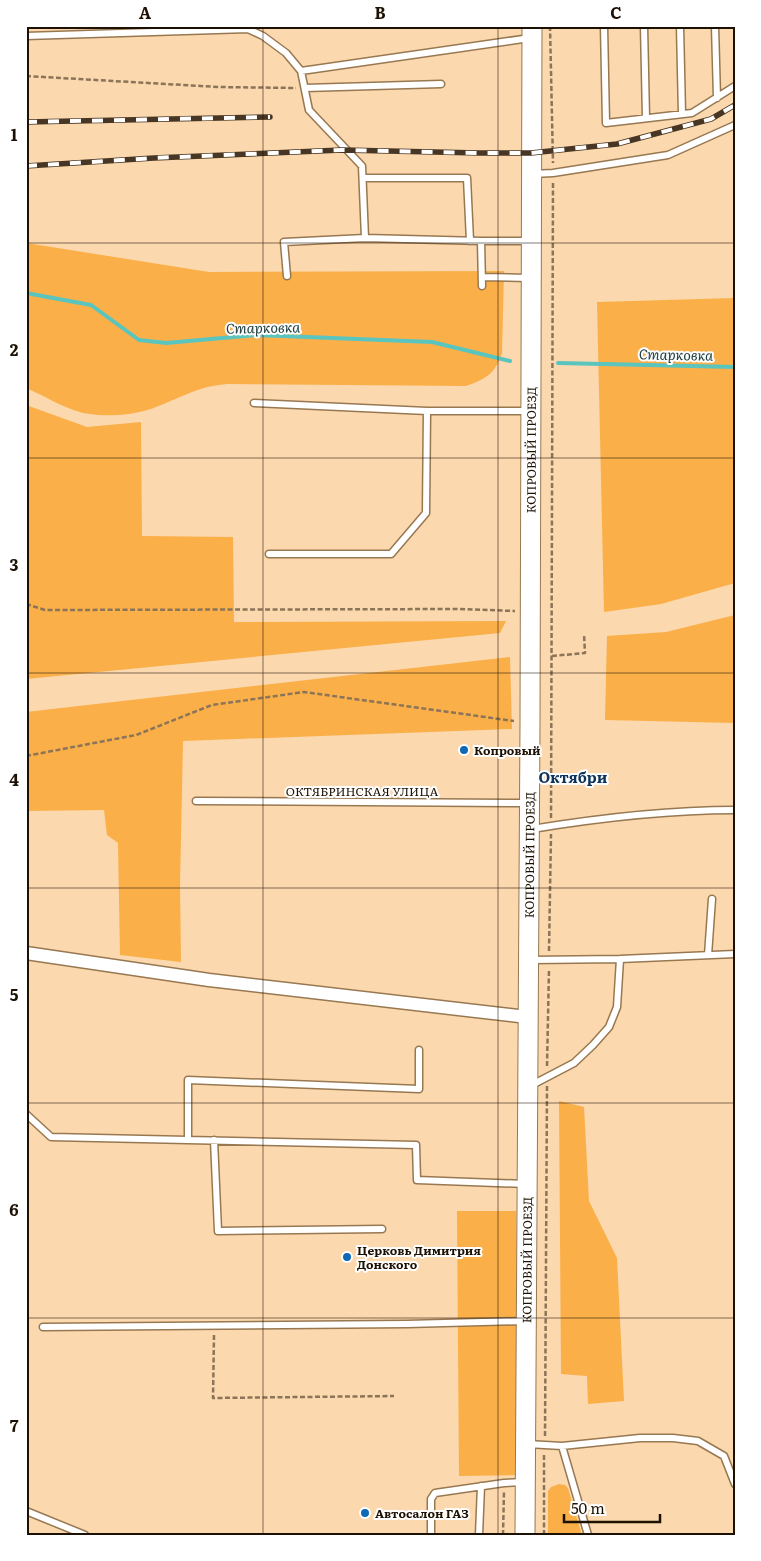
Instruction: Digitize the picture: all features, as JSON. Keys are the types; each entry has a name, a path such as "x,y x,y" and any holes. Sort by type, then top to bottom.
{"main road":[{"name":"КОПРОВЫЙ ПРОЕЗД","path":"524,1535 530,724 532,32"}],"street":[{"path":"26,953 210,980 527,1017"}],"lane":[{"path":"604,26 606,123 692,113 735,86"},
{"path":"644,26 646,118"},
{"path":"680,26 682,114"},
{"path":"715,26 716,98"},
{"path":"26,36 248,29 263,36 286,53 301,70 309,110 362,166 364,238"},
{"path":"301,70 532,32"},
{"path":"304,88 441,84"},
{"path":"531,174 553,173 668,155 735,126"},
{"path":"363,178 467,178 470,241"},
{"path":"287,276 284,242 364,238 531,241"},
{"path":"481,241 482,286"},
{"path":"482,277 531,278"},
{"path":"254,403 427,411 530,410"},
{"path":"269,554 391,554 426,513 427,411"},
{"name":"ОКТЯБРИНСКАЯ УЛИЦА","path":"196,801 528,803"},
{"path":"528,829 690,810 735,810"},
{"path":"708,955 712,899"},
{"path":"527,960 620,959 735,954"},
{"path":"527,1088 574,1063 608,1027 617,1006 620,959"},
{"path":"188,1140 188,1080 419,1089 419,1050"},
{"path":"26,1114 51,1137 416,1145 417,1180 526,1184"},
{"path":"214,1140 218,1230 382,1229"},
{"path":"43,1327 407,1324 526,1321"},
{"path":"525,1444 562,1446 640,1438 673,1438 698,1441 724,1456 735,1484"},
{"path":"562,1446 588,1535"},
{"path":"431,1535 432,1499 435,1493 504,1483 525,1482"},
{"path":"479,1535 481,1486"},
{"path":"26,1511 85,1535"}],"path":[{"path":"544,1535 552,656 553,173 550,26"},
{"path":"26,76 218,87 304,88"},
{"path":"26,604 45,610 460,609 529,612"},
{"path":"552,656 585,653 584,634"},
{"path":"26,756 136,735 212,705 304,692 530,724"},
{"path":"214,1326 213,1398 394,1396"},
{"path":"503,1535 504,1483"}],"shaded area":[{"path":"26,243 209,272 504,271 502,353 489,375 466,386 227,384 204,388 151,409 134,413 100,415 83,413 61,405 26,388"},
{"path":"735,298 735,583 661,604 604,612 597,302"},
{"path":"26,405 87,427 141,422 142,536 233,537 234,622 506,621 500,633 26,679"},
{"path":"735,615 735,723 605,720 607,636 666,632"},
{"path":"510,657 512,729 183,741 180,885 181,962 120,955 118,843 107,835 104,810 26,811 26,712"},
{"path":"559,1101 584,1107 589,1201 617,1258 624,1401 588,1404 587,1376 561,1374"},
{"path":"457,1211 516,1211 519,1475 459,1476"},
{"path":"559,1484 565,1485 568,1488 582,1535 548,1535 548,1491 551,1487"}],"waterway":[{"name":"Старковка","path":"26,293 91,305 139,340 166,343 257,335 432,342 510,361"},
{"name":"Старковка","path":"558,363 735,367"}],"railway":[{"path":"26,166 154,158 342,150 531,153 617,144 711,119 735,105"},
{"path":"26,122 270,117"}],"place":[{"name":"Копровый","path":"464,750"},
{"name":"Церковь Димитрия Донского","path":"347,1257"},
{"name":"Автосалон ГАЗ","path":"365,1513"}],"district":[{"name":"Октябри","path":"573,776"}]}
